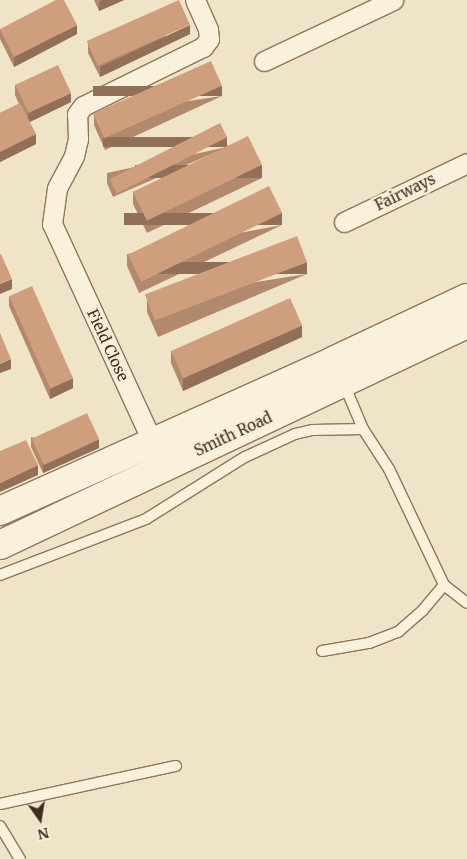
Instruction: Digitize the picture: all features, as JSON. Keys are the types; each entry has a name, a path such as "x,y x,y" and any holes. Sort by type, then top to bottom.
{"main road":[{"name":"Smith Road","path":"0,545 164,466 339,372 467,298"},
{"name":"Smith Road","path":"0,511 152,441 467,324"}],"street":[{"name":"Field Close","path":"164,466 52,224 57,188 74,156 78,139 77,114 82,106 203,46 209,39 208,29 194,0"},
{"path":"264,61 393,0"},
{"name":"Fairways","path":"344,222 467,162"}],"lane":[{"path":"339,372 363,429 393,477 444,585 467,603"},
{"path":"0,575 146,519 245,457 295,434 312,430 363,429"},
{"path":"322,652 392,635 423,610 444,585"},
{"path":"0,804 176,766"},
{"path":"0,826 20,859"}],"building":[{"path":"56,0 64,0 77,25 14,57 0,29"},
{"path":"179,0 190,25 98,66 87,41"},
{"path":"211,61 222,86 104,138 93,113"},
{"path":"58,65 71,93 29,113 15,85"},
{"path":"20,103 36,134 0,152 0,113"},
{"path":"220,123 227,137 117,194 110,179"},
{"path":"248,136 262,165 147,221 133,192"},
{"path":"269,186 282,213 141,282 128,255"},
{"path":"297,236 307,262 155,321 145,294"},
{"path":"0,255 12,279 0,284"},
{"path":"32,286 73,378 50,388 9,296"},
{"path":"290,298 302,325 183,378 171,351"},
{"path":"0,333 11,359 0,364"},
{"path":"87,413 99,439 44,465 32,439"},
{"path":"26,440 38,465 0,483 0,451"}]}
